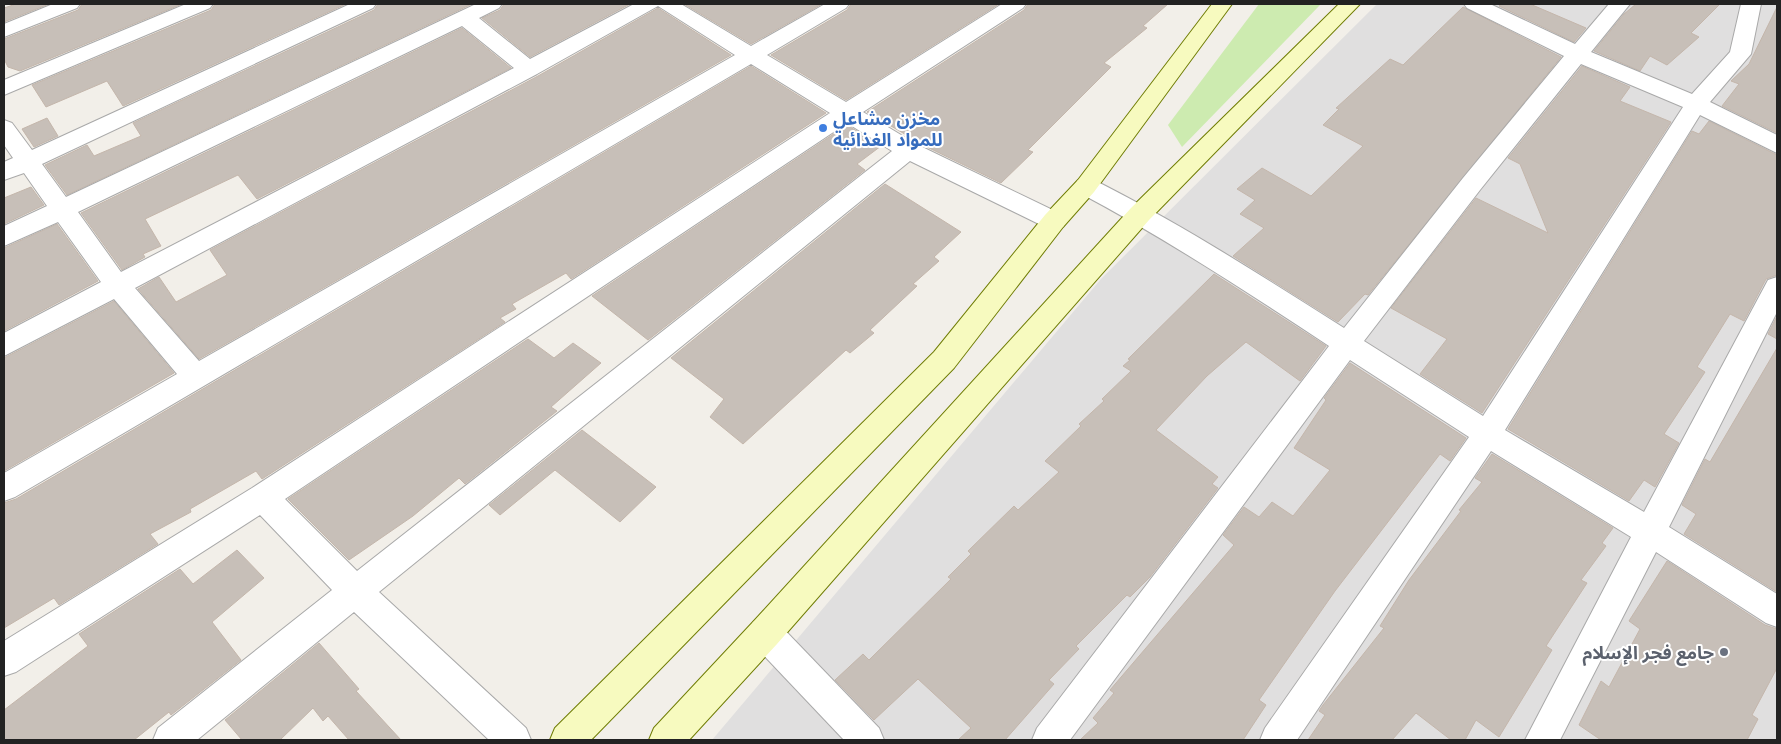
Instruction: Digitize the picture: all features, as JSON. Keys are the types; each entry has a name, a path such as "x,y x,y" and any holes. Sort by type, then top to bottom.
{"main road":[{"path":"567,740 944,360 1054,221 1086,186 1222,4"},
{"path":"666,740 765,633 1140,214 1350,4"}],"street":[{"path":"4,31 70,4"},
{"path":"4,88 203,4"},
{"path":"4,172 366,4"},
{"path":"4,238 62,208 492,4"},
{"path":"4,345 116,284 529,69 649,4"},
{"path":"667,4 908,150 1054,221"},
{"path":"4,488 840,4"},
{"path":"4,660 263,497 847,112 1016,4"},
{"path":"1474,4 1577,54 1696,104 1777,145"},
{"path":"1049,740 1346,344 1577,54 1620,4"},
{"path":"1277,740 1488,434 1696,104 1740,54 1751,4"},
{"path":"464,17 529,69"},
{"path":"4,128 116,284 196,377"},
{"path":"170,740 908,150"},
{"path":"1086,186 1140,214 1290,306 1346,344 1488,434 1649,531 1777,612"},
{"path":"1542,740 1777,287"},
{"path":"263,497 355,591 514,740"},
{"path":"765,633 867,740"}],"shaded area":[{"path":"1377,4 1777,4 1777,740 712,740 1101,279"}],"green space":[{"path":"1259,4 1321,4 1182,147 1168,125"}],"building":[{"path":"16,4 49,4 4,22 4,8"},
{"path":"82,4 182,4 20,71 8,67 4,59 4,39 78,10"},
{"path":"215,4 346,4 123,106 107,81 46,107 32,85 211,10"},
{"path":"378,4 472,4 67,195 45,165 87,145 94,156 141,136 133,123 374,10"},
{"path":"504,4 630,4 530,57 482,18 500,10"},
{"path":"684,4 822,4 751,44"},
{"path":"851,4 999,4 846,100 771,55 847,10"},
{"path":"1028,4 1168,4 1143,26 1147,28 1104,63 1111,67 1028,150 1033,152 1001,183 927,147 867,112 1024,10"},
{"path":"1502,4 1530,4 1586,28 1574,42 1499,6"},
{"path":"1636,4 1720,4 1691,33 1699,37 1667,65 1650,56 1640,71 1594,51 1624,14"},
{"path":"1463,7 1561,57 1368,295 1365,294 1338,322 1233,256 1264,228 1240,214 1255,200 1237,189 1262,168 1311,196 1363,146 1323,125 1339,109 1336,108 1390,59 1403,65"},
{"path":"1777,7 1777,133 1722,106 1739,84 1731,81 1749,64"},
{"path":"658,8 731,55 199,359 138,289 159,277 176,302 227,275 210,250 538,76"},
{"path":"462,28 511,68 257,199 238,175 145,219 161,246 143,254 145,257 122,270 81,213"},
{"path":"751,66 826,113 571,279 566,273 512,304 516,309 500,318 505,322 262,479 256,471 190,509 191,512 150,534 158,544 59,605 54,598 4,628 4,503 16,499"},
{"path":"1582,66 1630,87 1620,101 1671,122 1482,413 1420,374 1447,339 1391,308 1476,198 1548,233 1520,164 1508,158"},
{"path":"47,118 58,136 34,147 22,129"},
{"path":"1709,121 1777,155 1777,275 1766,279 1744,321 1730,314 1697,367 1705,372 1664,434 1679,443 1655,487 1644,480 1629,501 1508,429 1692,131 1699,134"},
{"path":"847,125 881,146 857,164 865,170 648,340 592,296"},
{"path":"885,184 961,232 934,257 939,261 913,284 917,286 870,330 874,333 850,353 846,350 743,444 710,417 724,399 671,358"},
{"path":"31,187 44,205 4,224 4,198"},
{"path":"57,224 98,281 4,331 4,248"},
{"path":"1214,274 1326,346 1300,381 1246,342 1207,376 1156,430 1218,477 1212,484 1218,488 1150,577 1130,597 1127,595 1076,646 1079,649 1049,680 1054,684 1005,740 958,740 971,728 918,679 874,720 835,680 863,654 869,660 951,579 948,577 971,554 968,551 1014,506 1018,510 1059,472 1045,461 1081,426 1079,424 1104,401 1102,399 1131,371 1123,366 1130,360 1128,359"},
{"path":"114,301 174,373 4,471 4,358"},
{"path":"1777,316 1777,339 1768,334"},
{"path":"528,339 554,358 573,343 601,363 551,407 557,411 465,484 459,478 413,516 349,560 288,499"},
{"path":"1777,348 1777,592 1684,534 1696,514 1682,505 1705,459 1710,462"},
{"path":"1350,363 1466,438 1450,461 1440,454 1335,591 1259,700 1266,705 1243,740 1080,740 1098,723 1093,718 1114,693 1110,690 1234,545 1223,535 1244,507 1259,517 1272,502 1293,516 1330,470 1294,448 1326,400 1324,398"},
{"path":"582,430 656,487 620,522 555,470 500,515 489,505"},
{"path":"1492,454 1613,528 1602,543 1606,546 1581,580 1587,583 1546,646 1552,650 1499,737 1476,720 1465,740 1451,740 1416,713 1392,740 1308,740 1325,715 1319,711 1323,705 1384,628 1380,626 1409,580 1461,511 1459,510 1482,482 1475,478"},
{"path":"237,550 264,578 212,622 241,660 171,715 169,712 134,740 4,740 4,710 88,646 79,634 180,569 193,584"},
{"path":"1667,561 1765,625 1777,629 1777,668 1752,715 1758,719 1747,740 1601,740 1579,725 1601,681 1609,687 1640,629 1629,621"},
{"path":"319,643 359,689 356,691 401,740 349,740 328,716 323,721 313,708 280,740 242,740 225,720"}],"place":[{"name":"مخزن مشاعل للمواد الغذائية","path":"823,128"},
{"name":"جامع فجر الإسلام","path":"1724,652"}]}
